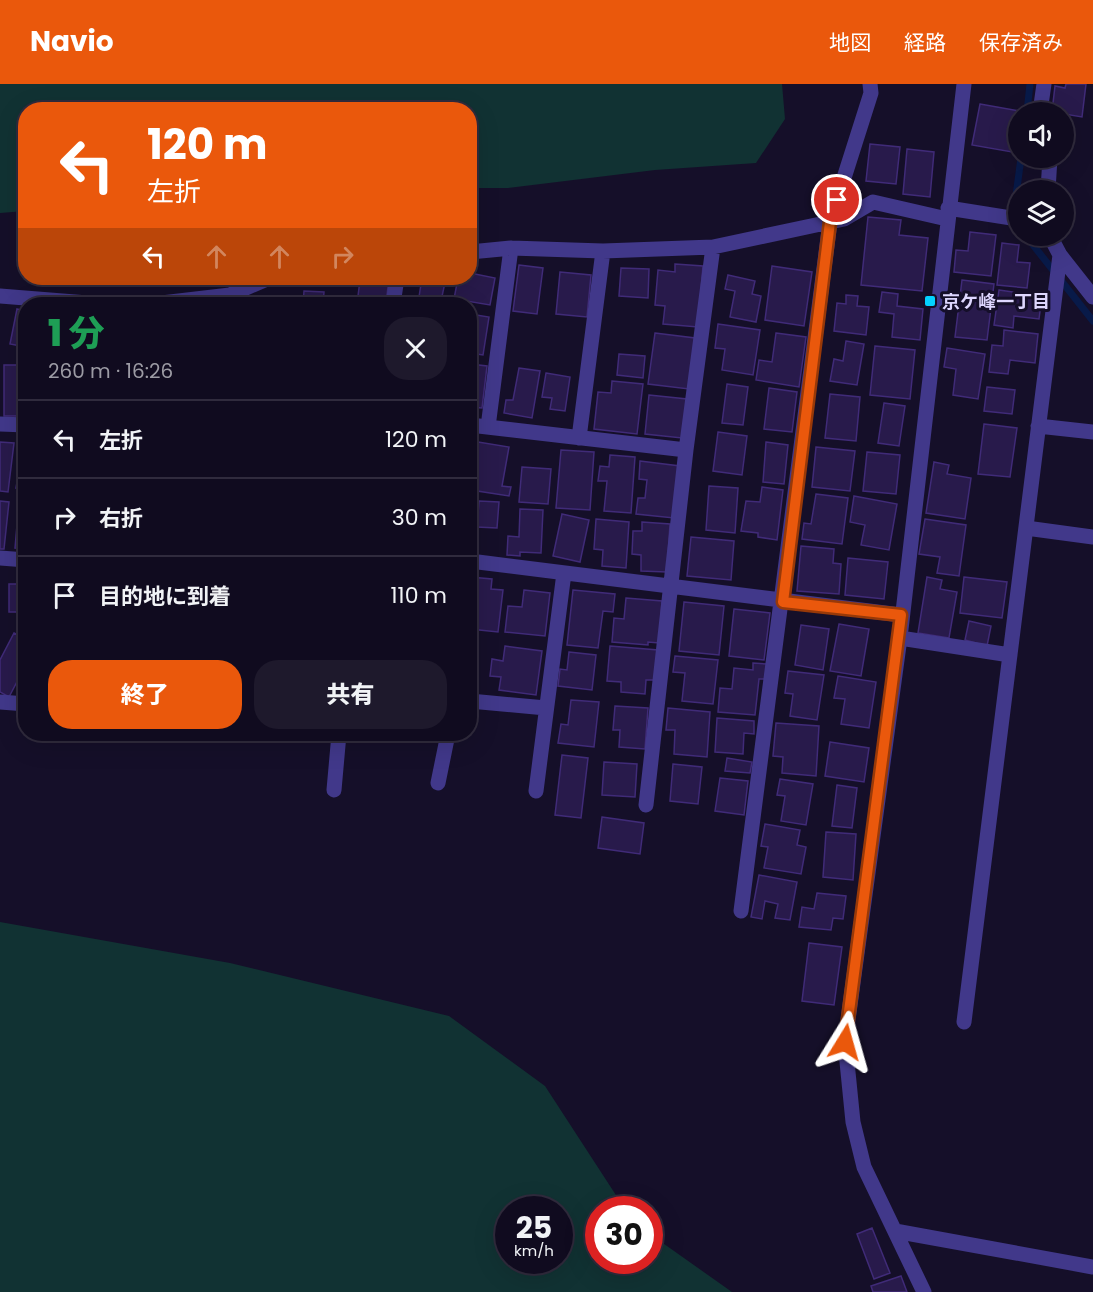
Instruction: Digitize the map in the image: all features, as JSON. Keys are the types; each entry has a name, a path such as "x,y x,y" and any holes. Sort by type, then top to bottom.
{"street":[{"path":"741,911 783,602 830,222 871,93 870,84"},
{"path":"924,1292 864,1167 853,1122 845,1042 900,638 947,213 964,84"},
{"path":"1041,102 1044,84"},
{"path":"477,251 511,248 603,251 713,247 844,219 873,202 947,213 1008,218"},
{"path":"1055,246 1093,297"},
{"path":"646,805 686,450 713,247"},
{"path":"488,427 511,248"},
{"path":"579,438 603,251"},
{"path":"964,1022 1060,255"},
{"path":"213,297 230,295 253,285"},
{"path":"0,296 18,297"},
{"path":"0,423 18,424"},
{"path":"477,426 686,450"},
{"path":"1038,426 1093,432"},
{"path":"1026,528 1093,537"},
{"path":"0,558 18,559"},
{"path":"477,562 671,589 901,615"},
{"path":"536,791 564,573"},
{"path":"900,638 1010,655"},
{"path":"0,702 18,703"},
{"path":"477,702 546,708"},
{"path":"334,790 338,741"},
{"path":"438,783 447,741"},
{"path":"895,1231 1093,1267"}],"green space":[{"path":"0,84 782,84 785,119 756,163 655,170 508,188 477,188 477,102 18,102 18,212 0,213"},
{"path":"0,922 230,963 449,1016 545,1086 617,1196 585,1196 585,1274 663,1274 663,1243 732,1292 0,1292"}],"building":[{"path":"1066,84 1086,84 1082,117 1074,116 1074,102 1053,102 1055,86 1065,88"},
{"path":"980,104 1008,109 1008,151 972,145"},
{"path":"870,144 900,147 896,184 866,181"},
{"path":"907,149 934,152 930,197 903,194"},
{"path":"868,217 901,220 899,235 928,238 922,291 861,285"},
{"path":"970,232 996,235 991,276 954,272 956,250 968,251"},
{"path":"1002,243 1008,244 1008,246 1019,246 1017,262 1030,263 1027,288 997,285"},
{"path":"675,264 703,266 698,327 663,324 665,306 655,305 658,270 675,272"},
{"path":"519,265 543,268 537,314 513,311"},
{"path":"772,266 812,272 804,326 765,320"},
{"path":"621,268 649,269 648,298 619,296"},
{"path":"560,272 591,275 587,317 556,314"},
{"path":"477,274 495,278 490,305 477,303 477,297 454,297 457,285 477,285"},
{"path":"728,275 755,281 752,294 761,296 756,322 730,317 735,291 725,289"},
{"path":"962,280 994,284 987,340 955,337"},
{"path":"359,285 388,285 387,297 358,297"},
{"path":"421,285 444,285 442,297 419,297"},
{"path":"999,290 1042,296 1039,319 1014,316 1013,328 994,325"},
{"path":"304,291 324,292 324,297 304,297"},
{"path":"882,292 898,294 897,306 923,309 920,340 892,337 894,314 879,312"},
{"path":"846,295 858,296 857,306 869,307 866,335 834,331 837,303 846,304"},
{"path":"17,309 18,346 10,344"},
{"path":"477,315 489,317 483,355 477,354"},
{"path":"718,324 760,330 753,375 722,370 725,349 715,348"},
{"path":"1004,330 1038,334 1035,363 1010,360 1008,374 989,372 992,345 1003,346"},
{"path":"655,333 695,338 689,389 648,384"},
{"path":"776,333 806,337 799,387 756,380 759,360 772,362"},
{"path":"846,341 864,344 857,385 830,381 834,359 843,361"},
{"path":"875,346 915,350 910,399 870,395"},
{"path":"947,348 985,354 978,399 953,395 956,369 944,367"},
{"path":"619,354 645,356 643,378 617,375"},
{"path":"4,365 18,365 18,416 4,416"},
{"path":"477,365 487,366 482,408 477,408"},
{"path":"519,368 540,371 532,418 504,413 506,400 513,400"},
{"path":"546,373 570,377 565,411 550,409 552,398 542,397"},
{"path":"612,381 643,384 637,434 594,429 598,392 611,393"},
{"path":"727,384 748,387 743,425 722,423"},
{"path":"987,387 1015,390 1012,414 984,411"},
{"path":"769,388 797,392 792,432 764,429"},
{"path":"830,394 860,397 856,441 825,438"},
{"path":"649,395 687,399 682,438 645,434"},
{"path":"884,403 905,406 899,446 878,443"},
{"path":"984,424 1017,428 1010,477 978,474"},
{"path":"718,432 747,436 742,475 713,471"},
{"path":"0,442 14,443 8,492 0,491"},
{"path":"478,442 509,447 502,486 511,487 509,496 477,491"},
{"path":"766,442 788,445 784,484 763,482"},
{"path":"816,447 855,451 850,491 812,487"},
{"path":"561,450 594,452 590,510 556,508"},
{"path":"867,452 900,455 896,494 863,491"},
{"path":"610,455 635,457 631,513 604,511 607,481 598,481 600,466 609,467"},
{"path":"640,461 680,466 674,518 636,514 638,498 645,498 647,480 639,479"},
{"path":"934,462 949,465 947,474 971,478 965,519 926,513"},
{"path":"522,467 551,469 548,504 519,502"},
{"path":"709,486 738,488 735,533 706,530"},
{"path":"762,487 783,490 777,540 758,537 758,533 741,531 746,501 760,502"},
{"path":"816,494 848,498 842,544 802,539 804,523 811,524"},
{"path":"854,496 897,504 889,550 861,545 865,525 850,522"},
{"path":"0,501 9,502 4,549 0,549"},
{"path":"479,501 499,502 497,528 477,527"},
{"path":"520,509 543,510 541,553 520,552 520,556 507,555 508,536 519,537"},
{"path":"562,514 589,520 580,562 553,556"},
{"path":"596,519 629,522 626,568 602,566 603,550 594,549"},
{"path":"925,519 966,525 959,576 937,573 940,557 919,554"},
{"path":"642,522 670,524 667,572 641,571 641,555 632,554 633,531 642,531"},
{"path":"17,525 18,548 15,548"},
{"path":"691,537 734,541 731,580 687,576"},
{"path":"801,546 834,549 833,563 841,564 839,594 797,591"},
{"path":"848,558 888,562 884,599 845,595"},
{"path":"927,577 942,580 940,589 957,592 949,638 918,633"},
{"path":"964,577 1007,582 1002,618 960,613"},
{"path":"477,578 492,579 491,589 503,590 498,632 477,630"},
{"path":"9,584 18,584 18,612 9,612"},
{"path":"524,590 550,593 545,636 505,632 508,606 522,607"},
{"path":"573,590 615,594 613,612 603,611 598,648 567,645"},
{"path":"626,598 662,601 659,643 648,642 648,645 612,642 614,618 624,619"},
{"path":"684,602 724,606 719,655 679,651"},
{"path":"734,609 770,613 764,660 729,656"},
{"path":"969,621 991,626 987,646 965,640"},
{"path":"839,624 869,629 861,676 830,671"},
{"path":"801,625 829,629 823,670 795,665"},
{"path":"14,633 18,635 18,680 9,697 0,692 0,660"},
{"path":"505,646 542,651 536,695 499,690 501,677 490,676 492,659 503,661"},
{"path":"610,646 658,650 656,680 646,680 645,694 621,692 621,682 607,681"},
{"path":"569,652 596,655 592,690 558,686 560,669 567,670"},
{"path":"675,656 718,660 713,704 682,701 685,673 673,672"},
{"path":"753,663 767,664 766,679 759,679 755,715 718,712 720,688 732,689 734,668 753,670"},
{"path":"788,671 824,675 817,720 790,716 793,694 785,693"},
{"path":"838,676 876,682 869,728 841,724 845,699 834,698"},
{"path":"571,700 599,702 594,747 558,743 561,724 568,725"},
{"path":"615,706 648,708 645,749 619,747 620,730 613,730"},
{"path":"668,708 710,712 707,757 674,754 675,730 666,730"},
{"path":"717,718 754,721 754,734 744,733 743,754 715,752"},
{"path":"776,723 819,726 816,776 782,773 783,757 773,756"},
{"path":"830,742 869,748 864,782 825,776"},
{"path":"562,755 588,758 581,818 555,815"},
{"path":"727,758 752,762 750,773 725,771"},
{"path":"604,762 637,764 635,797 602,795"},
{"path":"673,764 702,767 698,804 670,801"},
{"path":"720,778 748,781 744,815 715,811"},
{"path":"780,779 813,784 806,825 781,821 785,796 777,795"},
{"path":"837,785 857,788 852,828 832,826"},
{"path":"602,817 644,823 640,854 598,848"},
{"path":"765,824 800,830 797,845 806,847 801,874 764,868 768,847 761,846"},
{"path":"826,832 856,834 853,880 823,877"},
{"path":"759,875 797,882 790,920 775,918 778,904 765,901 762,919 751,917"},
{"path":"817,893 846,896 843,919 833,918 831,930 799,927 802,907 814,909"},
{"path":"809,943 842,947 834,1005 802,1001"},
{"path":"872,1228 890,1273 874,1279 857,1234"},
{"path":"901,1276 907,1292 873,1292 871,1286"}],"waterway":[{"path":"1028,102 1030,84"},
{"path":"1018,180 1020,168"},
{"path":"1034,246 1093,321"}],"place":[{"name":"京ケ峰一丁目","path":"930,301"}],"route":[{"path":"837,200 830,222 783,602 901,615 897,662 845,1042"}]}
